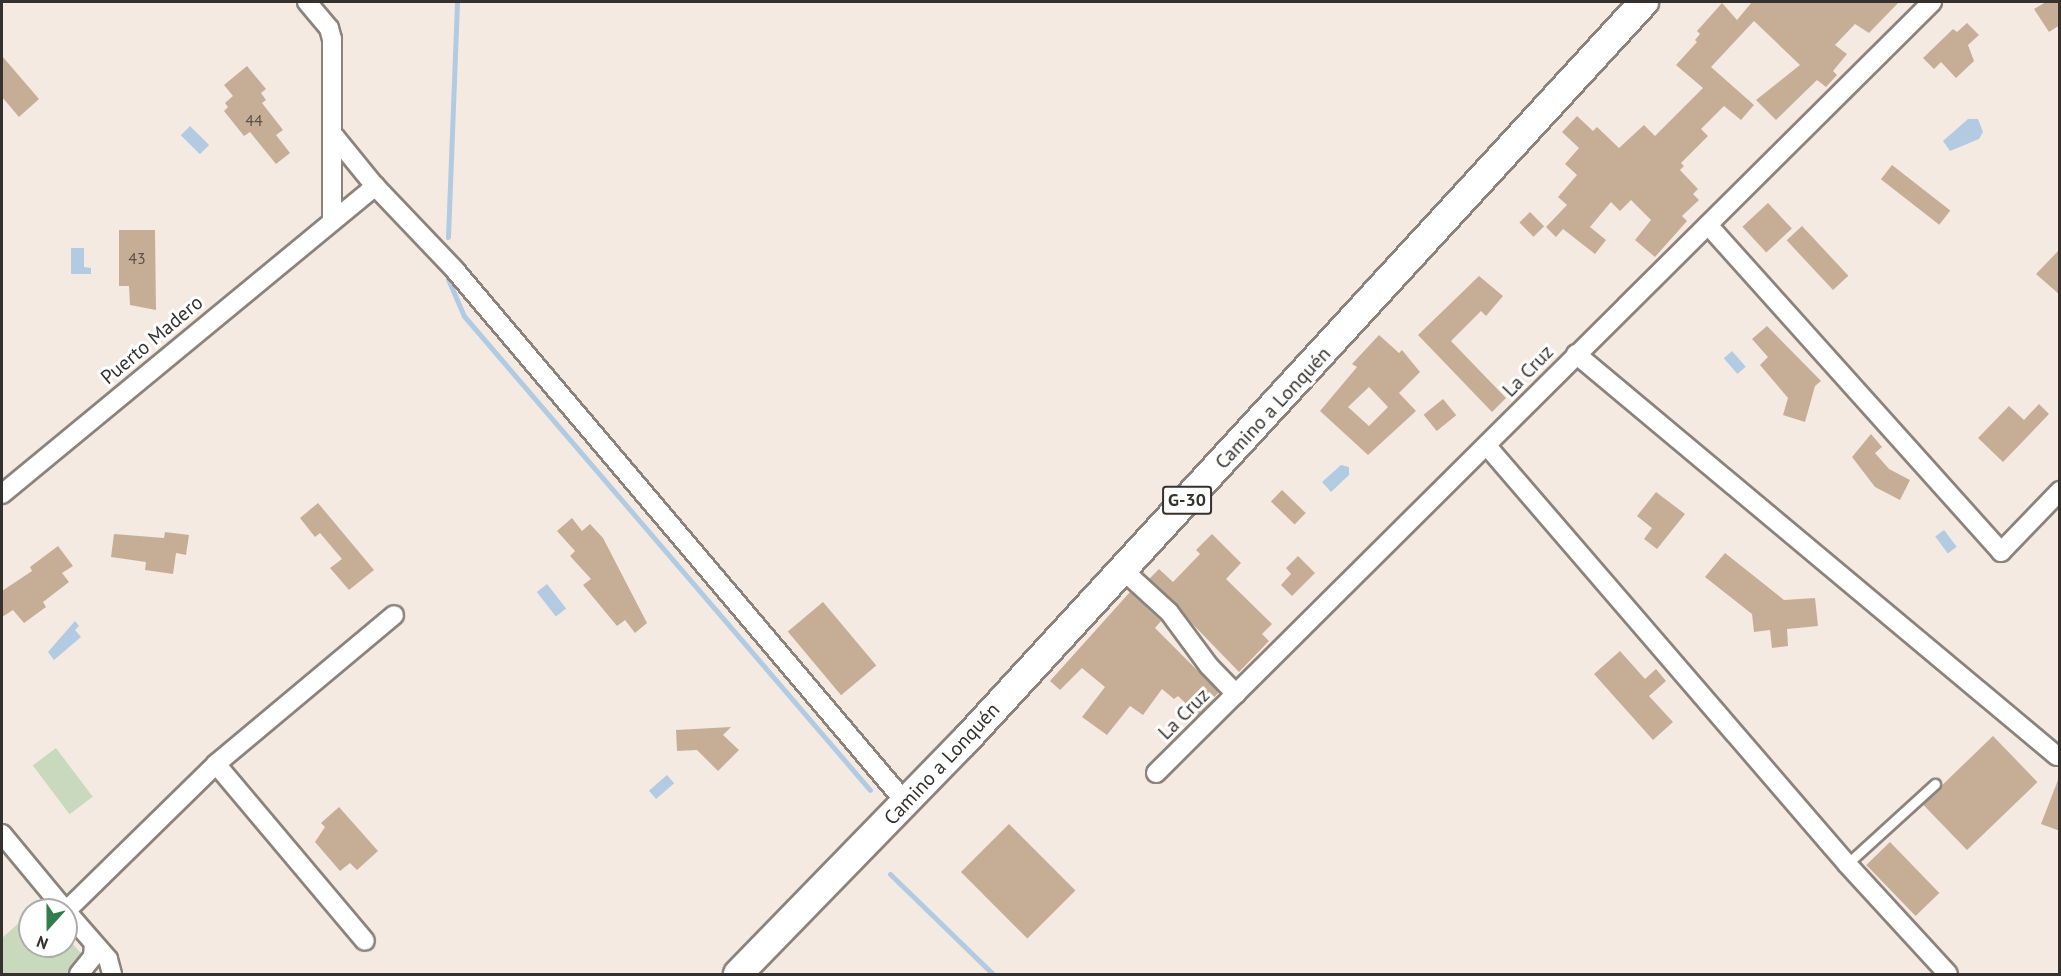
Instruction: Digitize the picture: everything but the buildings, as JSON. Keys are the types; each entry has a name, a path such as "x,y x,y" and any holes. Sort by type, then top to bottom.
{"main road":[{"name":"Camino a Lonquén","path":"738,975 906,803 1123,570 1637,7"}],"street":[{"path":"307,2 332,36 335,137 332,220"},
{"name":"La Cruz","path":"1156,773 1932,2"},
{"path":"335,137 375,186 454,269 906,803"},
{"name":"Puerto Madero","path":"2,494 375,186"},
{"path":"1708,225 2001,552 2060,491"},
{"path":"1576,354 2057,756"},
{"path":"1487,446 1847,864 1948,975"},
{"path":"1123,570 1169,612 1209,666 1236,694"},
{"path":"78,899 216,764 394,615"},
{"path":"216,764 365,941"},
{"path":"2,834 55,898"},
{"path":"78,925 108,959 112,975"},
{"path":"79,975 93,957 94,944"}],"lane":[{"path":"1847,864 1935,784"}],"green space":[{"path":"56,748 93,797 70,814 33,765"},
{"path":"18,924 18,958 78,958 78,950 85,958 66,974 2,974 2,938"}],"water":[{"path":"1968,119 1978,119 1983,132 1979,139 1950,151 1943,141"},
{"path":"190,126 209,145 200,154 181,135"},
{"path":"71,248 84,248 84,267 91,268 91,274 71,274"},
{"path":"1732,351 1746,367 1737,374 1724,358"},
{"path":"1341,465 1349,467 1349,475 1331,492 1322,482"},
{"path":"1944,530 1957,547 1948,553 1935,537"},
{"path":"547,584 566,608 556,616 537,592"},
{"path":"75,621 79,626 75,630 81,637 54,660 48,652"},
{"path":"667,775 674,783 656,799 649,791"}],"waterway":[{"path":"448,237 457,2"},
{"path":"448,279 464,316 870,790"},
{"path":"890,874 993,974"}]}
